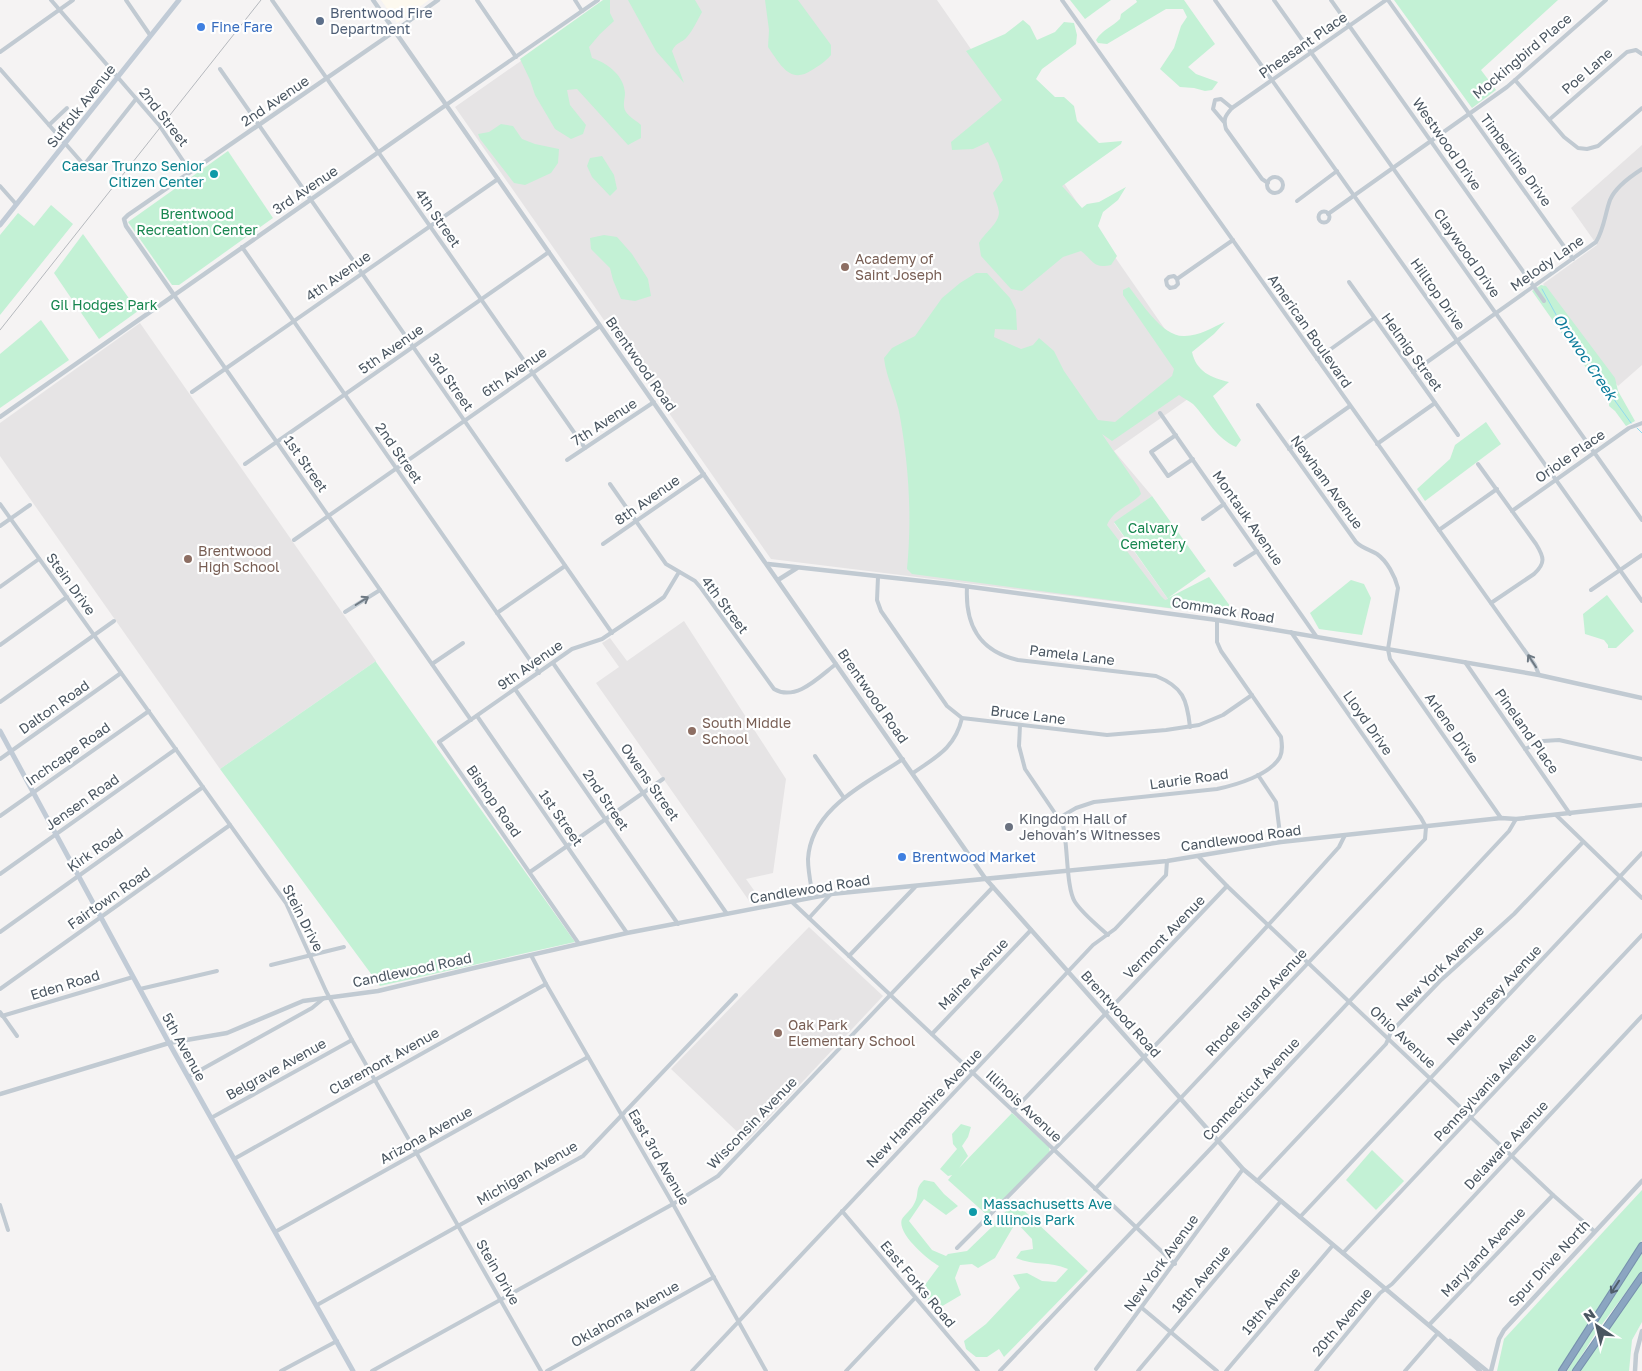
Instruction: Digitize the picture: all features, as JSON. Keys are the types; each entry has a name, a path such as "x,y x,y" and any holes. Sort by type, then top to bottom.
{"highway":[{"path":"1562,1371 1642,1246"},
{"path":"1576,1371 1642,1276"}],"main road":[{"name":"Suffolk Avenue","path":"0,225 179,0"},
{"name":"5th Avenue","path":"0,731 169,1043 353,1371"}],"street":[{"name":"2nd Street","path":"51,0 160,127 190,171"},
{"path":"0,52 73,0"},
{"path":"126,0 150,35"},
{"name":"Brentwood Road","path":"373,0 768,564 985,878 1243,1170 1429,1325 1480,1371"},
{"name":"2nd Avenue","path":"124,219 128,214 327,79 438,0"},
{"path":"477,0 516,57"},
{"path":"575,0 582,11"},
{"name":"3rd Avenue","path":"0,417 598,0"},
{"name":"American Boulevard","path":"1062,0 1535,665 1539,675"},
{"name":"Hilltop Drive","path":"1215,0 1642,601"},
{"name":"Claywood Drive","path":"1274,0 1642,520"},
{"name":"Westwood Drive","path":"1331,0 1544,301"},
{"name":"Pheasant Place","path":"1232,108 1387,0"},
{"name":"Timberline Drive","path":"1387,0 1573,259"},
{"name":"Mockingbird Place","path":"1328,214 1507,87 1606,0"},
{"name":"4th Street","path":"276,2 378,153 585,448"},
{"name":"Poe Lane","path":"1550,119 1627,52 1636,50 1642,54"},
{"path":"0,69 84,165 136,99"},
{"name":"3rd Street","path":"220,69 612,633"},
{"path":"1515,80 1571,143 1578,148 1586,149 1598,146 1642,108"},
{"path":"1224,122 1225,116 1232,108 1221,98 1215,100 1212,108 1224,122 1226,129 1257,172 1268,183 1268,187 1274,193 1281,190 1282,182 1279,179 1274,178 1268,183"},
{"path":"49,125 68,108"},
{"name":"Melody Lane","path":"1413,372 1596,242 1602,231 1611,198 1618,188 1642,169"},
{"path":"1297,201 1337,171"},
{"name":"4th Avenue","path":"192,392 498,179"},
{"path":"0,186 16,204"},
{"name":"1st Street","path":"124,219 126,226 471,720"},
{"path":"1178,279 1233,240"},
{"name":"2nd Street","path":"242,247 539,673"},
{"name":"5th Avenue","path":"245,464 549,252"},
{"name":"Helmig Street","path":"1349,282 1458,435"},
{"path":"1317,359 1374,318"},
{"name":"6th Avenue","path":"294,540 600,326"},
{"name":"7th Avenue","path":"567,460 654,402"},
{"path":"1377,444 1435,403"},
{"name":"Newham Avenue","path":"1258,405 1356,542 1362,548 1377,554 1396,579 1398,599 1388,649"},
{"path":"1289,449 1350,406"},
{"name":"Montauk Avenue","path":"1160,413 1316,636"},
{"name":"Oriole Place","path":"1512,511 1629,428 1642,423"},
{"path":"1176,435 1151,452 1168,476 1192,459"},
{"path":"1478,464 1539,548 1543,561 1540,568 1534,574 1491,604"},
{"name":"8th Avenue","path":"603,544 704,474"},
{"name":"4th Street","path":"610,484 666,564 695,581 702,588 774,689 780,692 794,692 836,664"},
{"path":"1439,530 1496,490"},
{"name":"Stein Drive","path":"0,504 286,903 330,998 352,1040 541,1371"},
{"path":"1203,519 1224,504"},
{"path":"0,526 30,505"},
{"path":"1235,565 1257,551"},
{"path":"1591,590 1642,554"},
{"path":"0,588 39,559"},
{"name":"Commack Road","path":"768,564 967,587 1217,620 1539,675 1642,698"},
{"path":"498,613 565,566"},
{"path":"778,580 798,567"},
{"name":"9th Avenue","path":"439,742 572,650 594,643 612,633 664,597 679,572"},
{"path":"878,577 877,600 882,611 947,706 962,718 957,735 950,745 913,773"},
{"name":"Pamela Lane","path":"967,587 966,602 972,626 978,636 995,652 1018,660 1156,676 1175,686 1181,693 1186,701 1190,727"},
{"path":"345,612 380,590"},
{"path":"0,644 67,598"},
{"name":"Laurie Road","path":"1059,818 1076,808 1094,802 1217,789 1243,782 1258,775 1279,758 1283,748 1281,737 1217,642 1217,620"},
{"path":"0,702 114,621"},
{"name":"Lloyd Drive","path":"1291,632 1426,827"},
{"path":"432,664 463,643"},
{"name":"Arlene Drive","path":"1388,649 1390,659 1501,818"},
{"name":"Pineland Place","path":"1465,662 1570,814"},
{"name":"Owens Street","path":"553,663 727,914"},
{"name":"Dalton Road","path":"0,759 121,673"},
{"name":"2nd Street","path":"515,689 678,924"},
{"name":"Bruce Lane","path":"962,718 1107,735 1190,727 1223,715 1252,695"},
{"name":"Inchcape Road","path":"0,816 149,711"},
{"name":"1st Street","path":"476,716 627,933"},
{"path":"1020,725 1019,746 1025,769 1059,818 1065,834 1071,893 1074,901 1108,935"},
{"path":"1525,749 1543,741 1559,740 1642,759"},
{"name":"Bishop Road","path":"439,742 580,944"},
{"name":"Jensen Road","path":"0,874 176,749"},
{"path":"815,756 844,798"},
{"path":"813,898 808,867 812,841 823,818 844,798 902,759"},
{"path":"1258,775 1276,802 1281,842"},
{"path":"530,872 664,779"},
{"name":"Kirk Road","path":"0,932 203,787"},
{"name":"Candlewood Road","path":"0,1094 169,1043 227,1033 303,1001 378,991 627,933 831,894 916,886 934,882 1167,861 1281,842 1501,818 1516,819 1570,814 1642,805"},
{"path":"1556,815 1642,898"},
{"name":"Connecticut Avenue","path":"1000,1371 1509,831 1516,819"},
{"name":"Fairtown Road","path":"0,989 230,825"},
{"name":"Rhode Island Avenue","path":"1094,1188 1424,839 1426,827"},
{"path":"957,1248 1054,1150 1268,925 1339,847 1345,835"},
{"name":"New York Avenue","path":"1257,1181 1386,1044 1391,1032 1440,981 1514,914 1582,842"},
{"name":"New Jersey Avenue","path":"1300,1217 1642,853"},
{"name":"Ohio Avenue","path":"1198,856 1227,886 1471,1118 1594,1232"},
{"name":"New Hampshire Avenue","path":"692,1371 1093,945 1108,935 1166,875 1167,861"},
{"path":"849,956 916,886"},
{"name":"Vermont Avenue","path":"1013,1111 1227,886"},
{"name":"Wisconsin Avenue","path":"372,1371 673,1204 718,1176 993,887"},
{"path":"809,918 831,894"},
{"name":"Illinois Avenue","path":"792,902 1175,1264"},
{"name":"Maine Avenue","path":"932,1034 1031,930"},
{"name":"Pennsylvania Avenue","path":"1343,1253 1642,935"},
{"path":"271,965 344,947"},
{"name":"East 3rd Avenue","path":"531,955 766,1371"},
{"path":"140,989 217,972"},
{"name":"Eden Road","path":"1,1014 134,977"},
{"name":"Claremont Avenue","path":"234,1159 546,984"},
{"name":"Michigan Avenue","path":"317,1305 583,1156 736,995"},
{"path":"188,1077 312,1008 324,998"},
{"path":"1,1014 17,1036"},
{"name":"Delaware Avenue","path":"1386,1289 1642,1016"},
{"name":"Belgrave Avenue","path":"211,1118 352,1040"},
{"name":"Arizona Avenue","path":"275,1232 588,1057"},
{"name":"New York Avenue","path":"1096,1369 1243,1170"},
{"name":"Spur Drive North","path":"1489,1371 1499,1339 1504,1330 1642,1181"},
{"name":"Maryland Avenue","path":"1429,1325 1552,1194"},
{"name":"18th Avenue","path":"1138,1371 1281,1201"},
{"path":"0,1205 8,1230"},
{"name":"East Forks Road","path":"842,1211 978,1371"},
{"name":"19th Avenue","path":"1226,1371 1333,1245"},
{"name":"Oklahoma Avenue","path":"547,1371 714,1277"},
{"name":"20th Avenue","path":"1316,1371 1386,1289"},
{"path":"846,1371 915,1298"},
{"path":"1142,1308 1217,1371"},
{"path":"1635,1371 1642,1331"},
{"path":"1405,1371 1438,1333"},
{"name":"Brentwood Road","path":"1438,1333 1489,1371"},
{"path":"281,1371 337,1341"}],"shaded area":[{"path":"381,0 429,0 397,23"},
{"name":"Academy of Saint Joseph","path":"608,0 937,0 1205,387 1114,451 1152,496 1114,523 1175,609 771,559 455,107"},
{"path":"1642,145 1642,365 1618,386 1543,284 1597,245 1571,208"},
{"name":"Brentwood High School","path":"140,323 376,661 220,769 0,456 0,423"},
{"name":"South Middle School","path":"684,621 786,779 773,873 746,879 763,903 752,905 596,683 619,667 602,643 610,638 627,661"},
{"name":"Oak Park Elementary School","path":"809,927 883,996 747,1141 671,1069"}],"green space":[{"path":"603,0 610,0 610,13 614,21 589,47 592,58 609,67 622,81 625,93 625,110 629,116 641,125 641,138 628,145 577,89 567,90 570,105 586,125 583,134 571,139 555,129 535,95 520,59"},
{"path":"628,0 695,0 702,12 689,34 672,51 684,83 656,51"},
{"path":"765,0 798,0 831,45 831,55 827,60 812,70 798,75 792,74 781,66 768,47 769,30"},
{"path":"1070,0 1111,0 1085,19"},
{"path":"1136,0 1184,0 1215,44 1188,67 1196,74 1218,82 1212,90 1205,91 1180,87 1160,69 1174,48 1181,26 1187,17 1183,9 1166,9 1107,44 1098,43 1096,40 1098,37 1120,19 1121,14 1137,2"},
{"path":"1394,0 1558,0 1481,70 1496,90 1472,108"},
{"path":"1023,20 1030,26 1037,40 1055,32 1064,22 1074,23 1077,35 1076,44 1042,69 1036,79 1055,97 1064,97 1074,106 1077,121 1099,143 1122,141 1121,144 1062,186 1082,208 1087,204 1099,202 1126,187 1118,200 1103,212 1098,226 1117,256 1111,265 1097,265 1081,251 1063,257 1022,291 1011,289 981,256 979,243 997,220 999,212 993,193 1003,180 998,163 988,142 973,149 952,150 951,142 1002,100 966,51 1005,34"},
{"path":"501,124 513,126 522,139 559,149 558,163 551,173 525,185 514,183 478,134 489,132"},
{"name":"Brentwood Recreation Center","path":"228,151 273,218 179,285 172,285 128,222"},
{"path":"602,156 614,175 617,189 610,196 592,177 587,166 590,158"},
{"path":"51,205 73,224 0,315 0,235 18,213 34,226"},
{"name":"Gil Hodges Park","path":"83,234 138,311 99,339 54,273"},
{"path":"604,235 617,237 632,254 648,279 651,296 635,301 621,299 610,268 591,249 590,238"},
{"name":"Calvary Cemetery","path":"976,273 987,273 1010,298 1016,310 1017,330 995,329 994,337 1021,349 1033,345 1039,338 1054,351 1064,371 1098,420 1115,422 1172,376 1174,369 1123,295 1123,290 1129,287 1153,318 1177,335 1195,335 1225,322 1192,352 1197,364 1205,373 1229,382 1213,396 1241,440 1236,447 1223,439 1193,404 1179,395 1112,441 1102,434 1139,488 1141,494 1117,512 1107,525 1161,596 1165,600 1168,599 1114,522 1152,496 1206,571 1168,598 1209,577 1238,617 912,574 907,569 909,493 906,455 899,410 884,358 892,348 915,336 942,298"},
{"path":"1541,285 1546,286 1615,378 1618,391 1635,421 1626,426 1609,406 1609,400 1532,291"},
{"path":"41,320 69,360 0,408 0,354"},
{"path":"1486,422 1501,444 1425,501 1417,489 1450,459 1455,445"},
{"path":"1351,580 1364,584 1371,598 1362,635 1319,629 1310,613"},
{"path":"1607,595 1634,631 1616,648 1608,648 1604,640 1585,634 1583,614"},
{"path":"376,661 575,942 380,986 220,769"},
{"path":"1012,1113 1049,1147 1050,1153 987,1215 948,1180 952,1175 948,1176 940,1169 957,1149 953,1144 952,1134 961,1124 971,1127 968,1137 962,1146 968,1156 959,1168"},
{"path":"1372,1150 1404,1181 1376,1210 1346,1180"},
{"path":"924,1180 934,1182 958,1206 946,1215 924,1199 909,1221 932,1250 946,1256 967,1251 998,1221 1014,1201 1088,1271 1004,1357 999,1349 987,1357 976,1357 966,1349 964,1341 986,1324 1020,1288 1013,1275 1027,1273 1042,1281 1056,1282 1068,1269 1016,1258 1021,1251 1033,1249 1032,1239 1016,1222 995,1258 978,1268 972,1264 960,1265 955,1278 961,1295 939,1308 919,1293 939,1266 914,1246 901,1225 902,1219 914,1204 919,1186"},
{"path":"1642,1190 1642,1240 1558,1371 1497,1371 1504,1339"},
{"path":"1642,1253 1642,1271 1597,1331 1572,1371 1567,1371 1616,1290"},
{"path":"1642,1282 1642,1322 1632,1340 1629,1371 1580,1371"}],"waterway":[{"name":"Orowoc Creek","path":"1542,289 1565,331 1599,374 1631,423"},
{"name":"Orowoc Creek","path":"1637,428 1642,433"}],"railway":[{"path":"0,330 261,0"}],"place":[{"name":"Brentwood Fire Department","path":"320,21"},
{"name":"Fine Fare","path":"201,27"},
{"name":"Caesar Trunzo Senior Citizen Center","path":"214,174"},
{"name":"Academy of Saint Joseph","path":"845,267"},
{"name":"Brentwood High School","path":"188,559"},
{"name":"South Middle School","path":"692,731"},
{"name":"Kingdom Hall of Jehovah’s Witnesses","path":"1009,827"},
{"name":"Brentwood Market","path":"902,857"},
{"name":"Oak Park Elementary School","path":"778,1033"},
{"name":"Massachusetts Ave & Illinois Park","path":"973,1212"}]}
